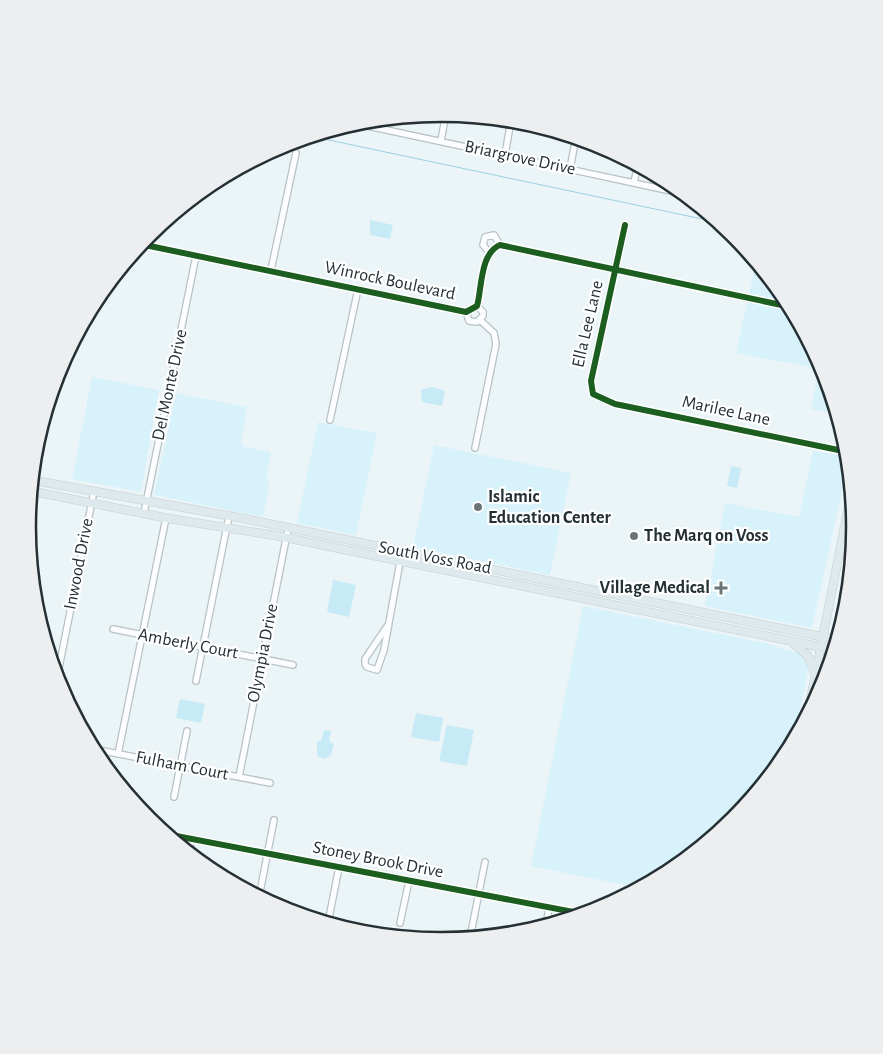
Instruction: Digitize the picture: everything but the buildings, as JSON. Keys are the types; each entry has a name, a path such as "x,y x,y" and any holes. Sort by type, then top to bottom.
{"main road":[{"name":"South Voss Road","path":"39,481 229,516 831,639"},
{"path":"62,497 65,486"},
{"name":"South Voss Road","path":"38,492 166,518 227,526 828,649"},
{"path":"812,690 847,515"},
{"path":"844,528 847,531"},
{"path":"468,575 470,565"},
{"path":"531,589 533,577"},
{"path":"596,602 599,591"},
{"path":"666,616 669,605"},
{"path":"736,629 739,619"},
{"path":"786,640 800,648 808,656 813,664 815,677"}],"street":[{"path":"441,141 444,122"},
{"name":"Briargrove Drive","path":"375,128 666,190"},
{"path":"505,154 510,128"},
{"path":"570,169 575,144"},
{"path":"271,270 296,153"},
{"path":"634,182 636,172"},
{"name":"Ella Lee Lane","path":"598,398 593,394 591,381 625,225"},
{"name":"Winrock Boulevard","path":"150,246 466,312 477,306 489,252 483,245 485,237 494,235 500,245 780,305"},
{"path":"489,252 500,245"},
{"name":"Del Monte Drive","path":"144,513 196,256"},
{"path":"330,420 358,288"},
{"name":"Winrock Boulevard","path":"466,312 469,321 480,320 483,312 477,306"},
{"path":"475,448 496,344 494,333 480,320"},
{"name":"Marilee Lane","path":"598,398 615,404 839,450"},
{"name":"Inwood Drive","path":"58,657 94,491"},
{"path":"196,681 229,516"},
{"path":"118,754 166,518"},
{"name":"Olympia Drive","path":"239,777 288,528"},
{"path":"388,625 364,661 367,667 377,670 384,650 402,551"},
{"name":"Amberly Court","path":"113,629 293,665"},
{"path":"174,797 186,731"},
{"name":"Fulham Court","path":"105,751 270,783"},
{"path":"260,889 274,820"},
{"name":"Stoney Brook Drive","path":"180,837 570,912"},
{"path":"190,845 191,839"},
{"path":"471,931 485,862"},
{"path":"329,916 339,867"},
{"path":"400,924 409,881"},
{"path":"547,918 549,908"}],"shaded area":[{"path":"370,220 393,225 390,239 370,235"},
{"path":"754,270 792,324 814,368 736,353"},
{"path":"818,376 830,413 811,409"},
{"path":"92,377 159,390 141,492 72,479"},
{"path":"432,387 445,391 442,406 422,402 421,390"},
{"path":"176,393 247,407 241,443 245,447 271,452 267,476 269,486 263,517 154,495"},
{"path":"318,422 377,433 356,535 297,523"},
{"path":"434,445 571,473 550,575 413,547"},
{"path":"813,451 840,455 844,483 812,628 705,606 725,503 799,517"},
{"path":"731,466 741,468 737,488 727,486"},
{"path":"333,580 356,585 349,617 327,612"},
{"path":"583,606 765,643 801,654 807,660 809,666 799,718 792,730 763,774 746,794 728,814 688,849 667,864 629,886 531,866"},
{"path":"180,699 205,704 201,723 176,718"},
{"path":"416,713 443,718 439,742 411,737"},
{"path":"447,725 474,730 467,766 439,761"},
{"path":"324,730 332,731 329,738 330,742 334,744 331,755 324,759 317,756 317,741 321,741"}],"waterway":[{"path":"325,139 706,220"}],"cycle path":[{"path":"625,225 591,381 593,394 615,404 839,450"},
{"path":"150,246 466,312 477,306 485,263 493,249 500,245 780,305"},
{"path":"180,837 570,911"}],"place":[{"name":"Islamic Education Center","path":"478,507"},
{"name":"The Marq on Voss","path":"634,536"},
{"name":"Village Medical","path":"721,588"}]}
